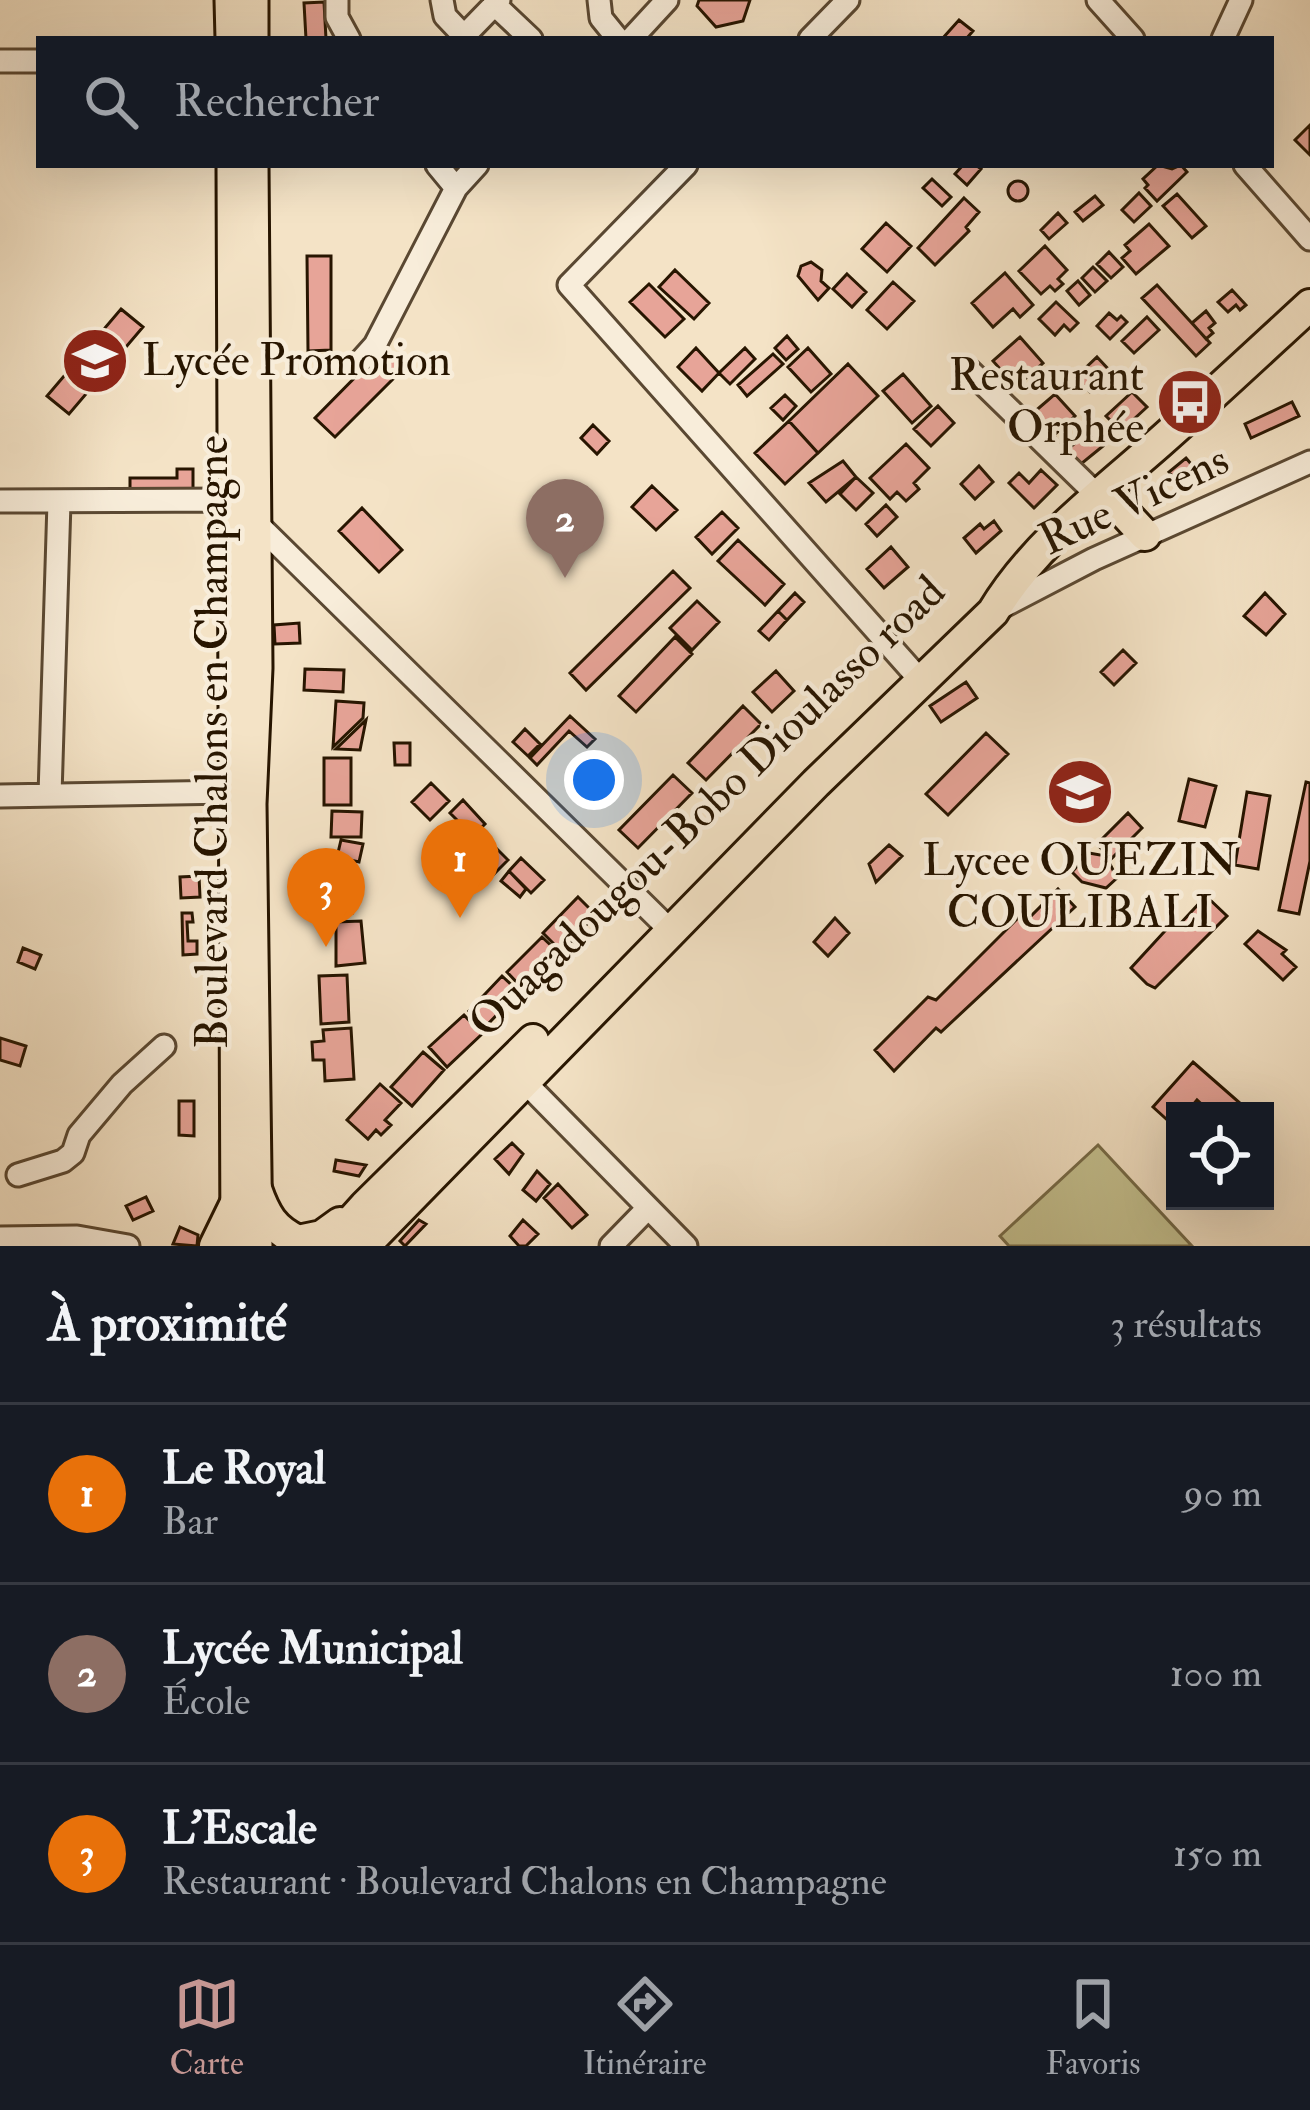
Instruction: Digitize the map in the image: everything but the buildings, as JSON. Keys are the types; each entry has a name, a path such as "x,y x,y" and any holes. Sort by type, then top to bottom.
{"highway":[{"name":"Ouagadougou-Bobo Dioulasso road","path":"366,1245 516,1073 915,674 1001,598 1101,494 1310,305"},
{"path":"1101,494 1145,536"},
{"name":"Ouagadougou-Bobo Dioulasso road","path":"329,1246 365,1206 516,1073"},
{"path":"246,1197 274,1227 298,1241 322,1236 365,1206"},
{"path":"240,1244 246,1197"}],"main road":[{"path":"229,0 230,36"},
{"path":"254,0 254,36"},
{"name":"Boulevard Chalons en Champagne","path":"231,168 246,1197 240,1244"},
{"name":"Boulevard Chalons en Champagne","path":"242,798 258,668 254,168"}],"street":[{"path":"337,0 338,17 348,36"},
{"path":"442,0 445,16 464,36 496,2 528,36"},
{"path":"599,0 601,18 616,36"},
{"path":"634,36 667,0"},
{"path":"813,36 848,0"},
{"path":"1098,0 1129,36"},
{"path":"1224,36 1241,0"},
{"path":"0,62 36,61"},
{"path":"439,168 456,188"},
{"path":"358,364 375,345 456,188 474,168"},
{"path":"683,168 569,285 915,674"},
{"path":"1247,168 1310,239"},
{"path":"966,367 1101,494"},
{"name":"Rue Vicens","path":"1001,598 1310,462"},
{"path":"0,501 233,500 664,924"},
{"path":"50,795 58,502"},
{"path":"0,796 242,798"},
{"path":"18,1175 64,1161 73,1153 79,1135 122,1084 164,1046"},
{"path":"516,1073 686,1246"},
{"path":"611,1246 648,1208"},
{"path":"13,1241 77,1237 128,1246"}],"shaded area":[{"path":"1098,1145 1192,1246 1009,1246 1000,1236"}],"place":[{"name":"Lycée Promotion","path":"95,361"},
{"name":"Restaurant Orphée","path":"1190,402"},
{"name":"Lycée Municipal","path":"565,578"},
{"name":"Lycee OUEZIN COULIBALI","path":"1080,792"},
{"name":"Le Royal","path":"460,918"},
{"name":"L'Escale","path":"326,947"}]}
